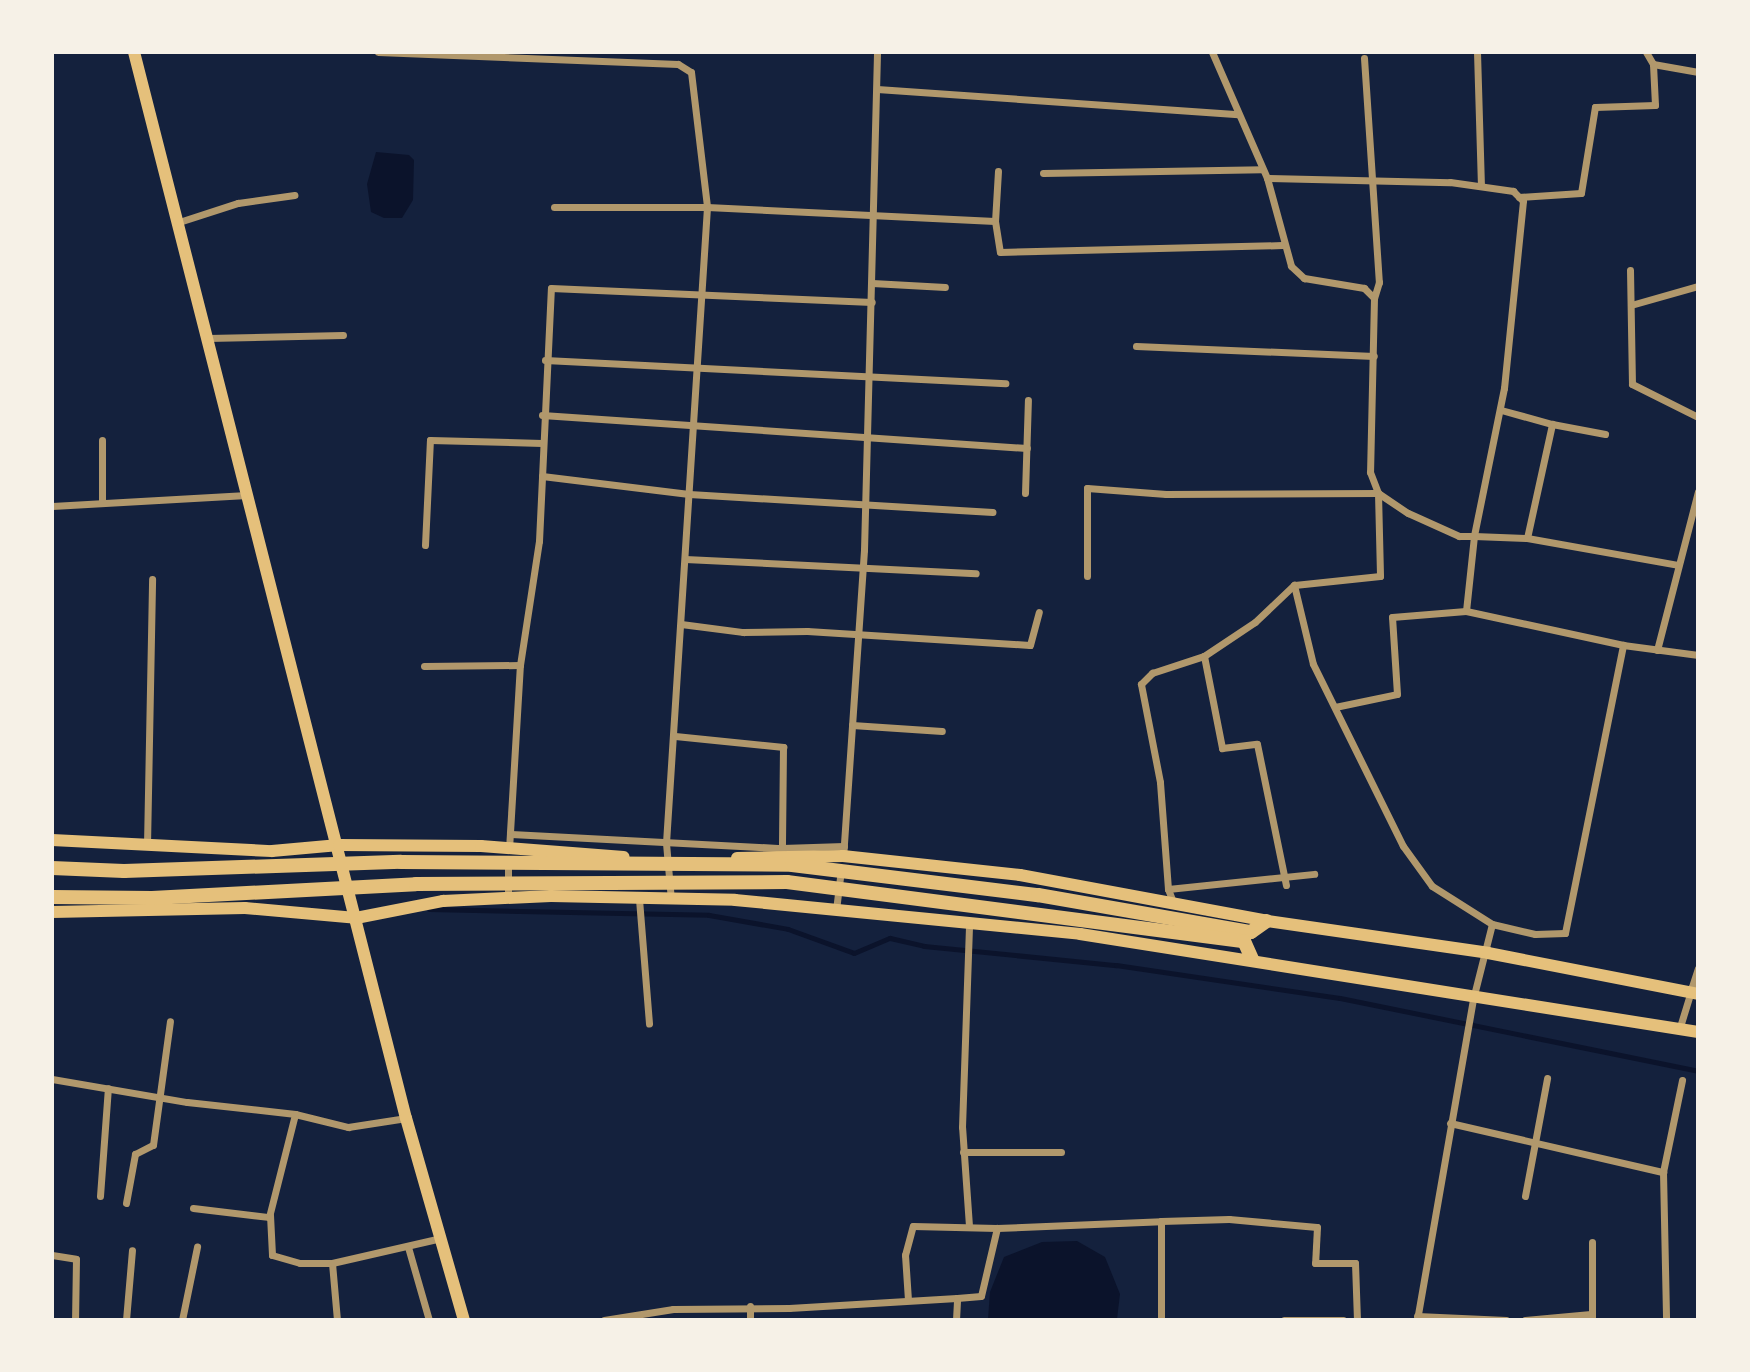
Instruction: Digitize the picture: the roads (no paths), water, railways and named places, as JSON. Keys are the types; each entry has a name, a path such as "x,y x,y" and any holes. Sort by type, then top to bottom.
{"highway":[{"path":"52,868 124,871 401,862 792,865 1038,895 1251,932 1267,921"},
{"path":"52,897 152,898 325,887 495,883 787,882 1244,942 1252,959"}],"main road":[{"path":"134,52 339,845 406,1118 464,1320"},
{"path":"52,840 272,851 339,845 509,850 668,864 844,851 1171,895 1267,921 1488,953 1694,990"},
{"path":"52,912 245,908 356,918 443,901 508,898 639,904 735,900 970,923 1252,959 1473,999 1698,1032"}],"street":[{"path":"378,52 678,64 691,72 707,206 675,736 666,843 671,901"},
{"path":"836,910 844,851 862,568 875,213 877,52"},
{"path":"1212,52 1266,178 1282,245 1291,266 1304,278 1364,288 1374,298"},
{"path":"1477,52 1481,187"},
{"path":"1519,197 1581,193 1595,107 1655,105 1653,64 1646,52"},
{"path":"1314,874 1285,881 1171,895 1160,782 1141,684 1152,674 1204,656 1255,622 1294,585 1380,576 1378,493 1370,472 1374,298 1379,282 1364,58"},
{"path":"1653,64 1698,72"},
{"path":"877,89 1238,114"},
{"path":"1042,173 1262,169"},
{"path":"998,171 995,221 1000,252 1282,245"},
{"path":"1266,178 1481,187 1513,191 1523,201 1501,410 1474,536 1466,611"},
{"path":"179,222 238,203 294,195"},
{"path":"554,207 707,206 995,221"},
{"path":"1630,270 1632,384 1698,417"},
{"path":"872,283 945,286"},
{"path":"1631,305 1698,286"},
{"path":"508,898 520,665 539,541 542,415 551,288 872,302"},
{"path":"208,338 343,335"},
{"path":"1136,345 1374,356"},
{"path":"545,360 697,365 1005,383"},
{"path":"1025,493 1028,400"},
{"path":"1501,410 1552,424 1605,434"},
{"path":"542,415 693,429 1027,448"},
{"path":"1527,538 1552,424"},
{"path":"102,440 102,503"},
{"path":"425,545 430,440 542,443"},
{"path":"542,477 689,494 992,512"},
{"path":"1087,576 1087,488 1166,494 1378,493 1459,536 1527,538 1678,565"},
{"path":"1657,650 1698,491"},
{"path":"52,506 249,495"},
{"path":"685,559 976,573"},
{"path":"147,845 152,579"},
{"path":"1294,585 1313,664 1403,846 1432,886 1492,924 1535,934 1565,933 1623,645"},
{"path":"1335,707 1397,694 1392,617 1466,611 1623,645 1698,655"},
{"path":"681,624 743,632 858,634 1030,645 1039,612"},
{"path":"1204,656 1222,748 1257,744 1285,881"},
{"path":"424,666 520,665"},
{"path":"852,725 942,731"},
{"path":"675,736 783,747 782,848"},
{"path":"511,834 844,851"},
{"path":"639,904 649,1024"},
{"path":"969,1226 962,1152 965,965 970,923"},
{"path":"1492,924 1488,953 1473,999 1417,1318 1506,1320"},
{"path":"1679,1030 1694,990 1698,968"},
{"path":"126,1203 136,1152 153,1145 157,1097 170,1021"},
{"path":"1525,1196 1547,1078"},
{"path":"52,1079 157,1097 295,1114 348,1126 406,1118"},
{"path":"1666,1320 1663,1172 1682,1080"},
{"path":"100,1196 108,1088"},
{"path":"295,1114 270,1214 272,1255 300,1263 332,1263 442,1238"},
{"path":"1450,1123 1663,1172"},
{"path":"962,1152 1061,1152"},
{"path":"194,1208 261,1219 270,1214"},
{"path":"908,1300 905,1255 913,1226 997,1228 1229,1219 1317,1227 1315,1263 1355,1263 1357,1320"},
{"path":"1161,1221 1161,1320"},
{"path":"604,1320 676,1308 981,1296 997,1228"},
{"path":"1525,1320 1592,1317 1592,1242"},
{"path":"182,1320 197,1247"},
{"path":"408,1247 429,1320"},
{"path":"126,1320 131,1250"},
{"path":"52,1255 76,1259 75,1320"},
{"path":"332,1263 337,1320"},
{"path":"956,1320 957,1298"},
{"path":"750,1306 750,1320"},
{"path":"676,1308 676,1320"},
{"path":"1284,1320 1343,1320"}],"water":[{"path":"376,152 409,155 414,160 413,200 402,218 384,218 371,212 367,184"},
{"path":"1077,1241 1105,1257 1120,1294 1117,1319 988,1319 990,1292 1004,1257 1042,1242"}],"waterway":[{"path":"429,909 709,915 788,929 854,953 890,938 924,946 1116,965 1340,998 1698,1071"}]}
